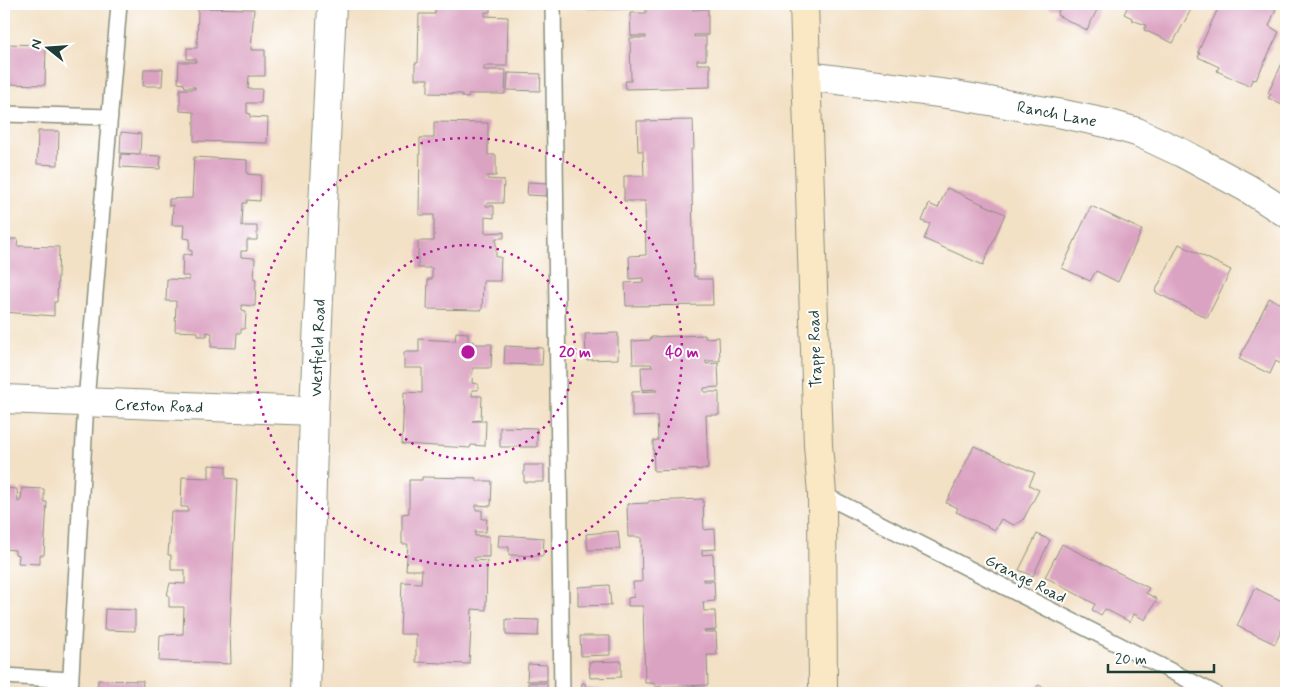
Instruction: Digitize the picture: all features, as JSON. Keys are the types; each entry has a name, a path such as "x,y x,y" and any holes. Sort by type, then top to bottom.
{"street":[{"name":"Westfield Road","path":"306,693 314,411 332,4"},
{"name":"Trappe Road","path":"804,4 818,445 822,494 823,693"},
{"name":"Ranch Lane","path":"807,76 955,95 1106,123 1137,132 1182,153 1247,188 1286,213"},
{"name":"Creston Road","path":"4,399 314,411"}],"lane":[{"path":"4,676 71,686 86,402 119,4"},
{"path":"553,4 562,693"},
{"path":"4,114 110,117"},
{"name":"Grange Road","path":"822,494 1214,693"}],"building":[{"path":"435,4 490,4 490,12 485,12 485,16 508,17 507,66 484,66 484,70 506,70 505,94 469,94 468,98 462,97 462,94 428,93 428,79 415,79 415,63 418,63 419,14 435,14"},
{"path":"588,4 628,4 628,9 588,9"},
{"path":"629,4 705,4 705,6 693,6 693,10 708,9 708,35 694,35 694,37 706,37 706,60 697,60 697,64 710,64 710,87 626,89 625,81 631,81 630,38 646,38 646,36 631,36 630,13 646,13 646,9 629,9"},
{"path":"1044,4 1100,4 1087,30 1057,15 1059,10"},
{"path":"1129,4 1194,4 1173,43 1144,30 1146,25 1132,20 1132,18 1124,14"},
{"path":"1220,4 1267,4 1276,9 1269,26 1279,32 1256,80 1253,79 1249,86 1217,71 1219,67 1198,57 1200,53 1198,52"},
{"path":"198,8 254,9 251,50 265,50 265,76 249,76 248,89 262,89 261,103 247,103 247,113 250,114 250,117 268,118 267,143 194,141 194,112 180,111 180,89 195,89 195,87 185,87 184,84 178,83 179,62 196,62 196,59 187,59 187,48 197,48"},
{"path":"4,44 46,45 45,85 4,84"},
{"path":"1286,55 1286,107 1268,98 1271,94 1268,93"},
{"path":"144,69 163,69 162,86 143,86"},
{"path":"508,73 541,74 540,91 507,90"},
{"path":"693,120 694,149 691,149 694,277 697,276 697,279 712,279 713,305 626,306 625,283 643,282 643,278 630,279 629,256 646,255 645,201 624,201 624,176 644,176 643,151 638,151 637,121"},
{"path":"434,122 488,123 488,155 496,155 496,176 487,176 487,179 504,180 503,203 487,203 486,206 494,206 494,218 485,217 485,233 504,232 504,238 496,238 496,257 501,257 500,281 483,281 482,310 427,309 428,279 432,279 432,268 418,268 418,241 434,241 434,215 419,215 420,138 434,138"},
{"path":"38,131 59,131 58,165 37,164"},
{"path":"121,132 141,134 140,154 120,153"},
{"path":"121,154 161,156 160,169 120,167"},
{"path":"194,157 247,160 247,174 261,175 260,201 247,200 247,203 243,203 242,226 257,226 257,240 247,240 247,251 241,251 241,257 255,258 255,306 242,305 242,310 246,311 245,329 241,329 241,333 237,333 236,348 211,347 212,333 207,332 207,336 198,336 198,332 175,331 176,301 166,301 167,279 189,280 189,276 182,276 183,254 192,255 192,251 189,250 190,239 183,238 184,225 172,225 173,205 169,206 169,199 192,198"},
{"path":"528,182 548,183 547,196 527,195"},
{"path":"947,188 1005,214 983,265 924,239 930,224 922,221 929,204 938,208"},
{"path":"1091,206 1142,230 1118,282 1096,271 1090,281 1062,268"},
{"path":"9,239 18,239 17,246 59,247 57,302 54,302 54,316 4,312 4,245 9,245"},
{"path":"1179,244 1231,270 1207,318 1155,292"},
{"path":"1269,298 1286,306 1286,367 1276,361 1270,374 1239,359"},
{"path":"456,332 468,333 468,342 473,342 473,344 492,344 491,368 473,368 472,383 478,384 478,390 472,390 472,396 482,396 481,420 472,421 486,421 485,446 471,445 470,448 402,444 404,392 422,393 422,368 404,368 404,352 419,352 419,339 455,341"},
{"path":"618,333 618,359 586,360 585,334"},
{"path":"705,335 705,338 719,337 720,361 706,361 706,364 718,363 719,387 704,388 704,392 719,392 719,415 706,415 708,469 654,471 653,441 658,440 657,416 632,417 632,392 657,391 657,389 642,390 641,367 652,367 651,364 633,364 632,341 650,340 651,337"},
{"path":"505,346 543,348 542,365 504,364"},
{"path":"500,427 537,428 537,447 500,447"},
{"path":"974,446 1035,473 1029,485 1039,490 1023,520 1014,525 1001,519 995,530 956,512 958,508 946,503"},
{"path":"209,465 226,466 226,478 237,479 230,629 231,664 159,661 160,635 183,634 184,607 169,607 169,595 167,595 170,583 185,584 185,570 171,570 171,555 168,555 171,512 188,512 188,507 181,507 182,477 209,478"},
{"path":"524,465 544,465 544,482 524,482"},
{"path":"422,477 476,478 476,481 492,481 491,506 476,505 476,510 482,510 482,519 487,519 486,532 475,532 475,536 489,536 489,557 475,557 474,560 487,561 486,610 472,609 469,664 416,662 416,634 400,634 402,582 421,583 422,570 406,570 408,544 402,544 402,514 409,513 409,480 422,480"},
{"path":"4,488 17,489 18,502 21,500 22,488 44,489 44,502 47,502 44,555 40,555 40,564 18,563 19,555 15,554 15,550 4,549"},
{"path":"703,499 704,530 715,529 716,549 702,550 702,555 713,554 714,579 703,579 703,581 714,581 715,601 703,602 704,611 715,611 716,630 704,631 716,632 717,655 707,655 708,685 655,687 654,683 645,683 643,606 628,606 628,598 634,597 633,582 642,582 641,537 628,537 627,504 648,503 649,501"},
{"path":"618,531 620,549 588,550 586,534"},
{"path":"1037,534 1050,540 1033,576 1019,570"},
{"path":"499,535 544,538 543,556 509,555 509,547 498,547"},
{"path":"1062,544 1149,588 1146,593 1157,599 1145,620 1134,614 1130,622 1105,609 1101,615 1092,610 1095,604 1045,577"},
{"path":"609,585 611,605 578,606 578,587"},
{"path":"1255,588 1286,603 1286,620 1275,644 1237,626"},
{"path":"105,609 135,610 135,631 104,630"},
{"path":"506,619 539,620 538,636 506,635"},
{"path":"580,636 610,636 610,655 581,656"},
{"path":"621,661 621,677 590,678 589,662"},
{"path":"528,664 547,665 547,681 527,681"},
{"path":"98,680 143,681 142,693 97,693"},
{"path":"528,683 547,683 547,693 527,693"},
{"path":"582,683 585,683 586,688 600,689 600,693 581,693"},
{"path":"1038,685 1050,690 1048,693 1034,693"}]}
